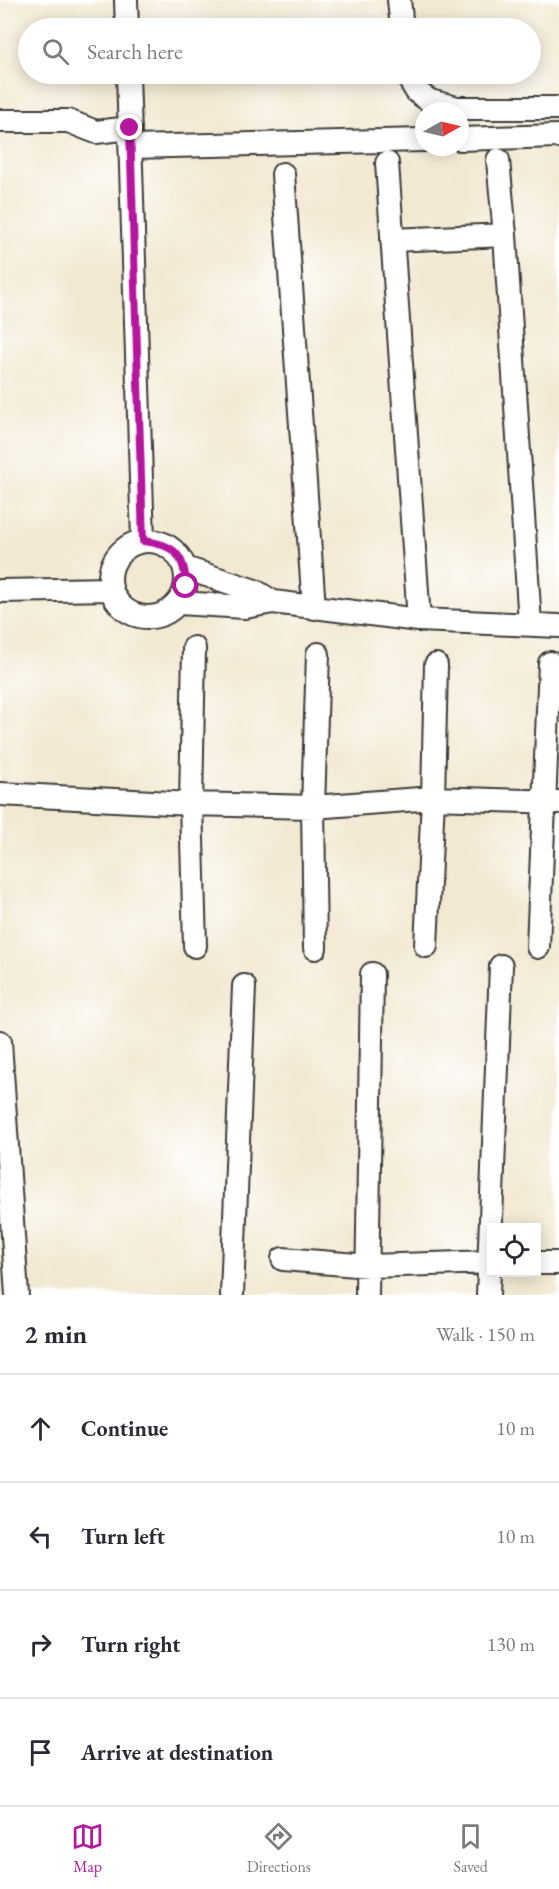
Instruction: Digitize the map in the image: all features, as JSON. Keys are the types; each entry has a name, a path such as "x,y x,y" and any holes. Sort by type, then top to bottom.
{"street":[{"path":"126,0 127,18"},
{"path":"399,0 401,18"},
{"path":"128,84 143,541"},
{"path":"412,84 417,92 430,101 458,108 559,108"},
{"path":"0,120 68,121 96,132 130,138 415,140"},
{"path":"469,139 559,136"},
{"path":"498,160 505,235 530,624"},
{"path":"387,163 419,620"},
{"path":"283,174 314,608"},
{"path":"392,240 505,235"},
{"path":"143,541 161,543 169,548 176,553 185,568 186,586 179,603 168,612 155,617 141,617 128,612 117,602 111,589 111,573 117,558 128,546 143,541"},
{"path":"185,568 255,591 273,602"},
{"path":"0,591 111,589"},
{"path":"179,603 245,607 273,602 419,620 559,626"},
{"path":"194,648 191,804 195,946"},
{"path":"315,948 313,807 318,654"},
{"path":"538,947 552,802 550,663"},
{"path":"426,946 436,665"},
{"path":"0,794 191,804 313,807 433,798 552,802"},
{"path":"491,1223 501,966"},
{"path":"367,1295 372,974"},
{"path":"232,1295 244,986"},
{"path":"0,1042 17,1295"},
{"path":"283,1259 369,1266 487,1262"},
{"path":"541,1263 559,1263"},
{"path":"488,1295 489,1277"}],"route":[{"path":"130,128 143,541 161,543 176,553 185,568 186,586"}]}
